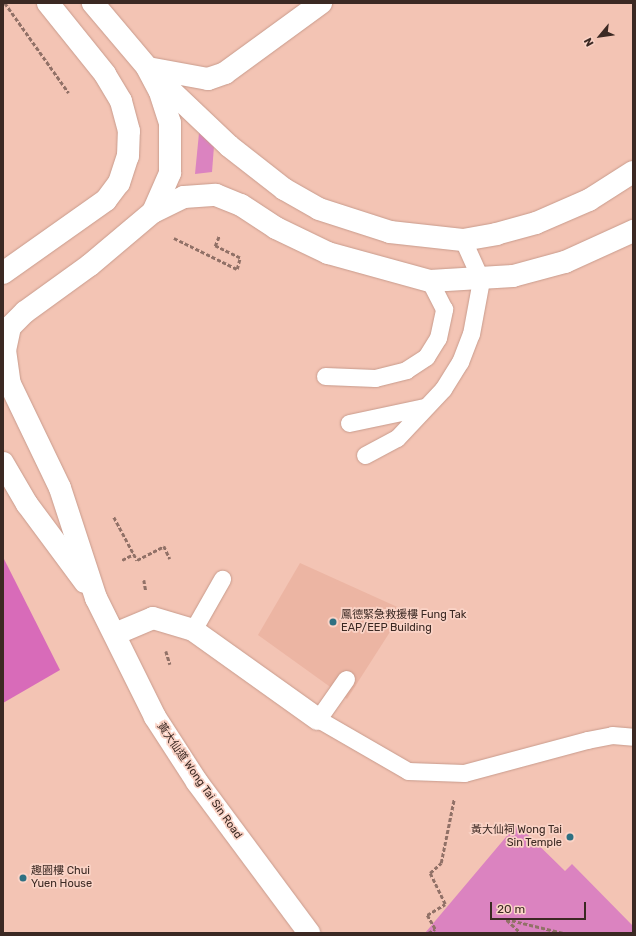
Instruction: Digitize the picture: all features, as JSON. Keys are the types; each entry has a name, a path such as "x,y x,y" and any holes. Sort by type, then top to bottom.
{"main road":[{"path":"3,273 96,208 119,183 128,156 129,131 121,101 105,74 48,3"},
{"path":"93,3 147,67 248,163 319,209 390,232 463,240 536,223 589,200 633,172"},
{"path":"147,67 208,79 225,73 321,3"},
{"path":"147,67 170,123 173,152 164,191 153,212"},
{"path":"7,330 153,212 184,197 216,195 241,205 276,228 328,253 430,281 481,280 513,276 564,262 633,231"},
{"name":"黃大仙道 Wong Tai Sin Road","path":"7,330 5,350 10,384 60,488 96,598 159,724 309,933"},
{"name":"黃大仙道 Wong Tai Sin Road","path":"3,463 27,504 96,598"},
{"path":"114,634 153,618 193,630 318,719"}],"lane":[{"path":"365,455 397,438 425,407 460,362 470,334 481,280 463,240"},
{"path":"325,376 375,378 406,370 426,357 438,338 444,309 430,281"},
{"path":"349,423 425,407"},
{"path":"193,630 222,579"},
{"path":"346,679 318,719 386,761 408,771 435,774 464,773 599,738 633,737"}],"path":[{"path":"5,3 69,93"},
{"path":"174,238 237,270 240,258 215,246 219,236"},
{"path":"114,517 137,560 164,546 170,559"},
{"path":"122,560 134,554"},
{"path":"428,933 435,929 427,915 445,904 430,873 441,863 454,799"},
{"path":"521,933 506,919 563,933"}],"shaded area":[{"path":"199,133 214,146 212,172 195,174"},
{"path":"3,557 60,670 3,703"},
{"name":"鳳德緊急救援樓 Fung Tak EAP/EEP Building","path":"300,563 404,610 347,699 258,635"},
{"path":"517,824 565,871 572,864 633,926 633,933 425,933"}],"place":[{"name":"鳳德緊急救援樓 Fung Tak EAP/EEP Building","path":"333,622"},
{"name":"黃大仙祠 Wong Tai Sin Temple","path":"570,837"},
{"name":"趣園樓 Chui Yuen House","path":"23,878"}]}
